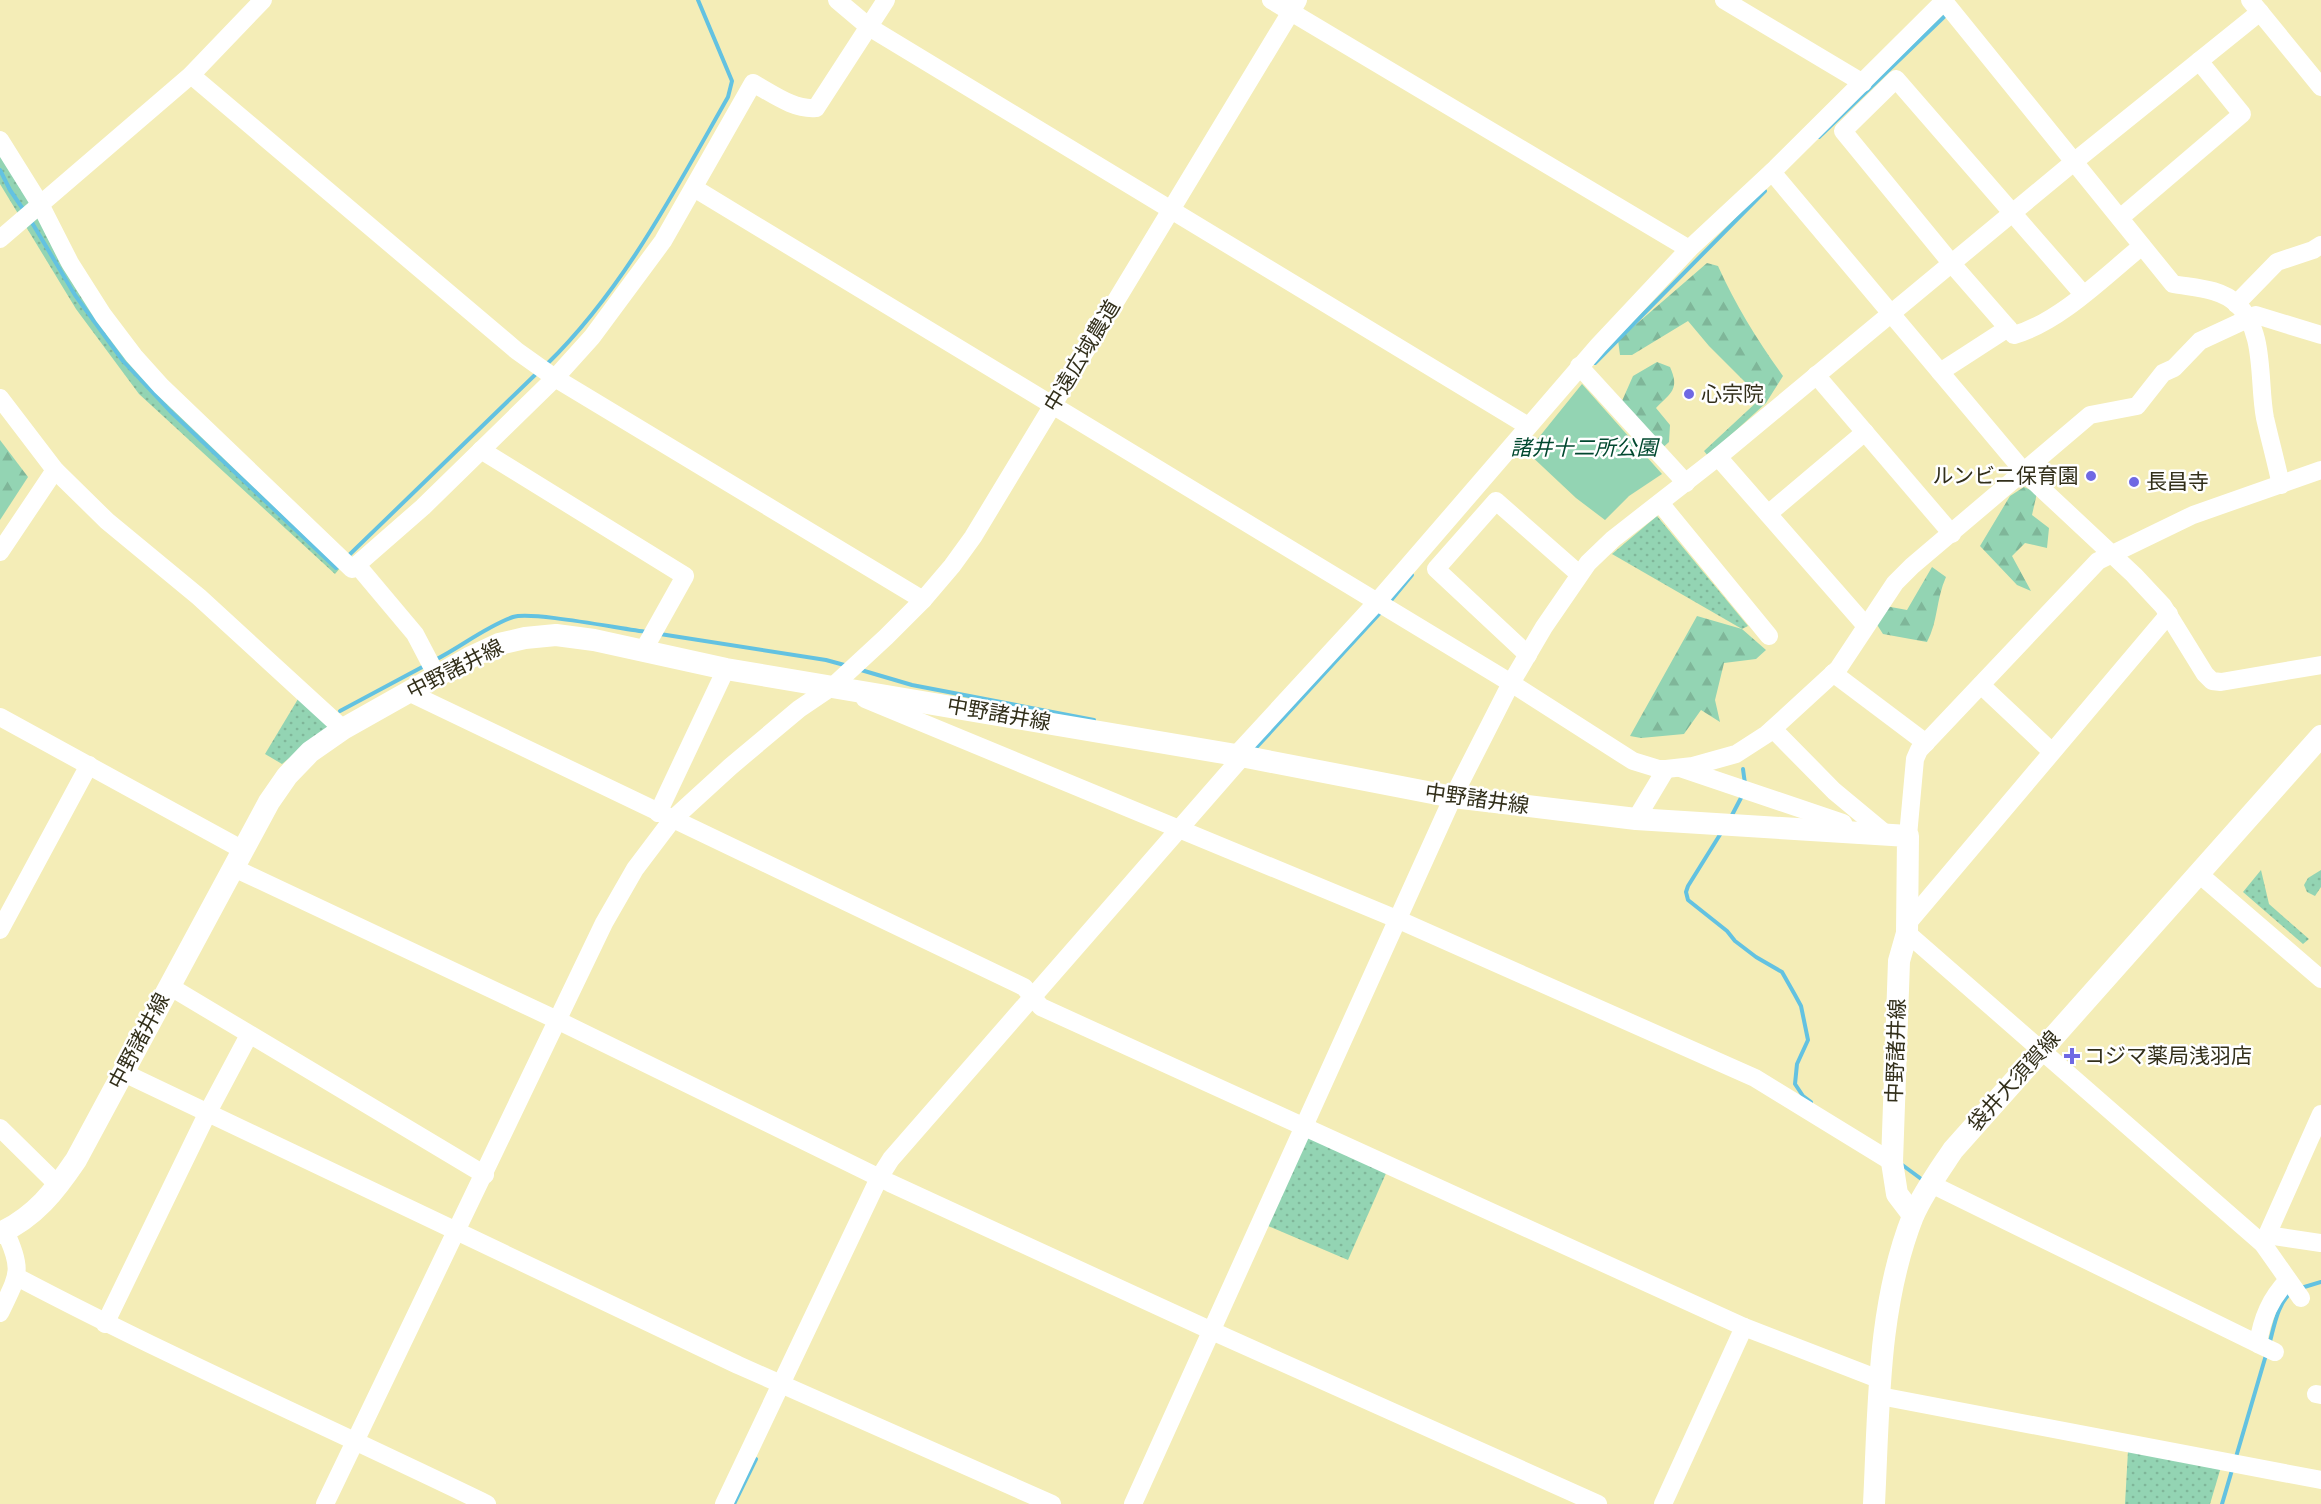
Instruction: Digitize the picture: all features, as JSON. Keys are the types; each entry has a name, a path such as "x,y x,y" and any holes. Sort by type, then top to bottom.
{"main road":[{"name":"中野諸井線","path":"2,1232 25,1220 40,1207 59,1186 76,1160 268,802 287,776 310,752 343,729 437,676 499,644 525,638 556,635 594,640 726,669 1239,756 1453,797 1635,819 1897,836 1907,928 1899,961 1893,1162 1897,1194 1913,1215"},
{"name":"袋井大須賀線","path":"1874,1504 1883,1335 1893,1280 1913,1215 1931,1184 1953,1150 2321,736"}],"street":[{"path":"837,0 869,27 1528,426"},
{"path":"0,140 103,315 140,363 161,386 352,569 423,507 555,378 592,337 663,241 753,83 791,104 805,109 816,108 886,0"},
{"path":"1271,0 1294,6 1689,249"},
{"path":"1724,0 1863,83"},
{"path":"724,1504 885,1180 891,1159 1037,1002 1239,756 1376,603 1579,366 1689,249 1772,172 1944,0 2173,284 2218,292 2236,304 2249,319 2256,342 2265,416 2281,484"},
{"path":"0,239 190,75 255,3"},
{"name":"中遠広域農道","path":"665,816 730,767 799,709 833,686 923,600 952,566 973,537 1294,6"},
{"path":"1133,1504 1453,797 1511,683 1588,563 1613,539 1718,457 2199,61 2255,6 2321,87"},
{"path":"2120,218 2242,114 2199,61"},
{"path":"190,75 517,351 555,378 923,600"},
{"path":"2083,294 1896,79 1842,131 2014,335 2052,319 2083,294 2142,246"},
{"path":"1772,172 2025,473 2134,575 2169,614 2205,674 2212,681 2221,682 2321,665"},
{"path":"693,188 1511,683 1633,762 1659,769 1693,766 1736,754 1773,729 1833,673 1895,583 2090,416 2137,406 2163,373 2174,368 2200,341 2256,315 2321,335"},
{"path":"2236,304 2277,262 2321,245"},
{"path":"1940,372 2008,328"},
{"path":"1579,366 1686,483"},
{"path":"1816,375 1952,534"},
{"path":"0,398 55,470 107,521 199,597 343,729"},
{"path":"1768,514 1865,432"},
{"path":"481,450 685,576 643,651"},
{"path":"1718,457 1866,626"},
{"path":"0,552 55,470"},
{"path":"1773,729 1834,791 1897,836 1914,759 1926,743 2098,561 2193,514 2321,470"},
{"path":"1528,655 1436,569 1496,501 1579,574"},
{"path":"1660,503 1768,636"},
{"path":"357,565 415,634 437,676"},
{"path":"2169,614 2051,751 1907,928 2041,1050 2265,1240 2301,1298"},
{"path":"325,1504 604,923 665,816 726,669"},
{"path":"1833,673 1926,743"},
{"path":"833,686 1399,920 1755,1078 1893,1162"},
{"path":"1981,686 2051,751"},
{"path":"408,692 1024,987 1037,1002 1880,1388 2321,1480"},
{"path":"0,717 89,765 238,859 557,1020 885,1180 1212,1331 1598,1504"},
{"path":"0,930 89,765"},
{"path":"1635,819 1672,768"},
{"path":"1672,768 1843,824 1848,834"},
{"path":"2199,874 2321,979"},
{"path":"169,986 484,1175"},
{"path":"105,1324 208,1112 249,1035"},
{"path":"122,1072 457,1233 782,1385 1052,1504"},
{"path":"2265,1240 2315,1144 2321,1114"},
{"path":"0,1128 59,1186"},
{"path":"1931,1184 2275,1352"},
{"path":"0,1313 17,1277 16,1254 2,1232"},
{"path":"2265,1240 2321,1243"},
{"path":"17,1277 105,1324 356,1440 487,1504"},
{"path":"2258,1344 2262,1320 2270,1303 2288,1280"},
{"path":"1663,1504 1744,1327"}],"green space":[{"path":"0,140 134,356 345,562 335,574 139,394 76,309 0,184"},
{"path":"1707,263 1718,266 1748,323 1783,376 1766,403 1708,456 1704,451 1761,398 1709,346 1688,321 1632,355 1620,355 1618,340"},
{"path":"1657,362 1670,367 1674,381 1670,394 1656,408 1670,425 1669,442 1658,452 1622,401 1633,376"},
{"name":"諸井十二所公園","path":"1582,384 1662,474 1629,496 1605,520 1576,498 1527,452"},
{"path":"0,440 28,477 0,520"},
{"path":"2024,487 2037,493 2032,515 2049,528 2047,548 2025,543 2012,556 2031,591 2017,585 1980,546 2010,496"},
{"path":"1657,516 1748,626 1742,629 1612,554"},
{"path":"1932,567 1946,577 1927,642 1883,634 1872,617 1880,605 1907,610"},
{"path":"1697,616 1742,629 1766,650 1756,659 1724,663 1715,700 1720,722 1701,710 1684,734 1641,738 1630,736"},
{"path":"298,699 329,726 282,764 265,754"},
{"path":"2261,870 2269,904 2309,939 2303,944 2243,892"},
{"path":"2321,870 2321,887 2315,896 2307,892 2304,885 2308,878"},
{"path":"1308,1135 1387,1171 1348,1260 1268,1226"},
{"path":"2128,1451 2221,1467 2210,1504 2125,1504"}],"waterway":[{"path":"547,364 575,335 624,271 668,203 728,97 732,81 698,0"},
{"path":"1819,137 1948,13"},
{"path":"0,170 25,212"},
{"path":"1595,363 1765,191"},
{"path":"31,221 75,295 123,361 170,411 336,568 339,565"},
{"path":"346,558 537,373"},
{"path":"1388,604 1412,575"},
{"path":"1254,750 1381,612"},
{"path":"435,660 513,617 557,618 647,632"},
{"path":"660,634 826,660 848,666"},
{"path":"340,711 426,665"},
{"path":"861,670 912,685 1094,720"},
{"path":"1743,769 1745,784"},
{"path":"1731,817 1743,794"},
{"path":"1721,833 1688,886 1686,892 1688,900 1727,931 1735,941 1782,972 1801,1006 1808,1040 1797,1064 1795,1084 1803,1096 1811,1102"},
{"path":"1901,1164 1924,1181"},
{"path":"2301,1288 2321,1282"},
{"path":"2269,1345 2279,1309 2292,1292"},
{"path":"2236,1457 2266,1355"},
{"path":"734,1504 756,1459"},
{"path":"2222,1504 2232,1470"}],"place":[{"name":"心宗院","path":"1689,394"},
{"name":"ルンビニ保育園","path":"2091,476"},
{"name":"長昌寺","path":"2134,482"},
{"name":"コジマ薬局浅羽店","path":"2072,1056"}]}
